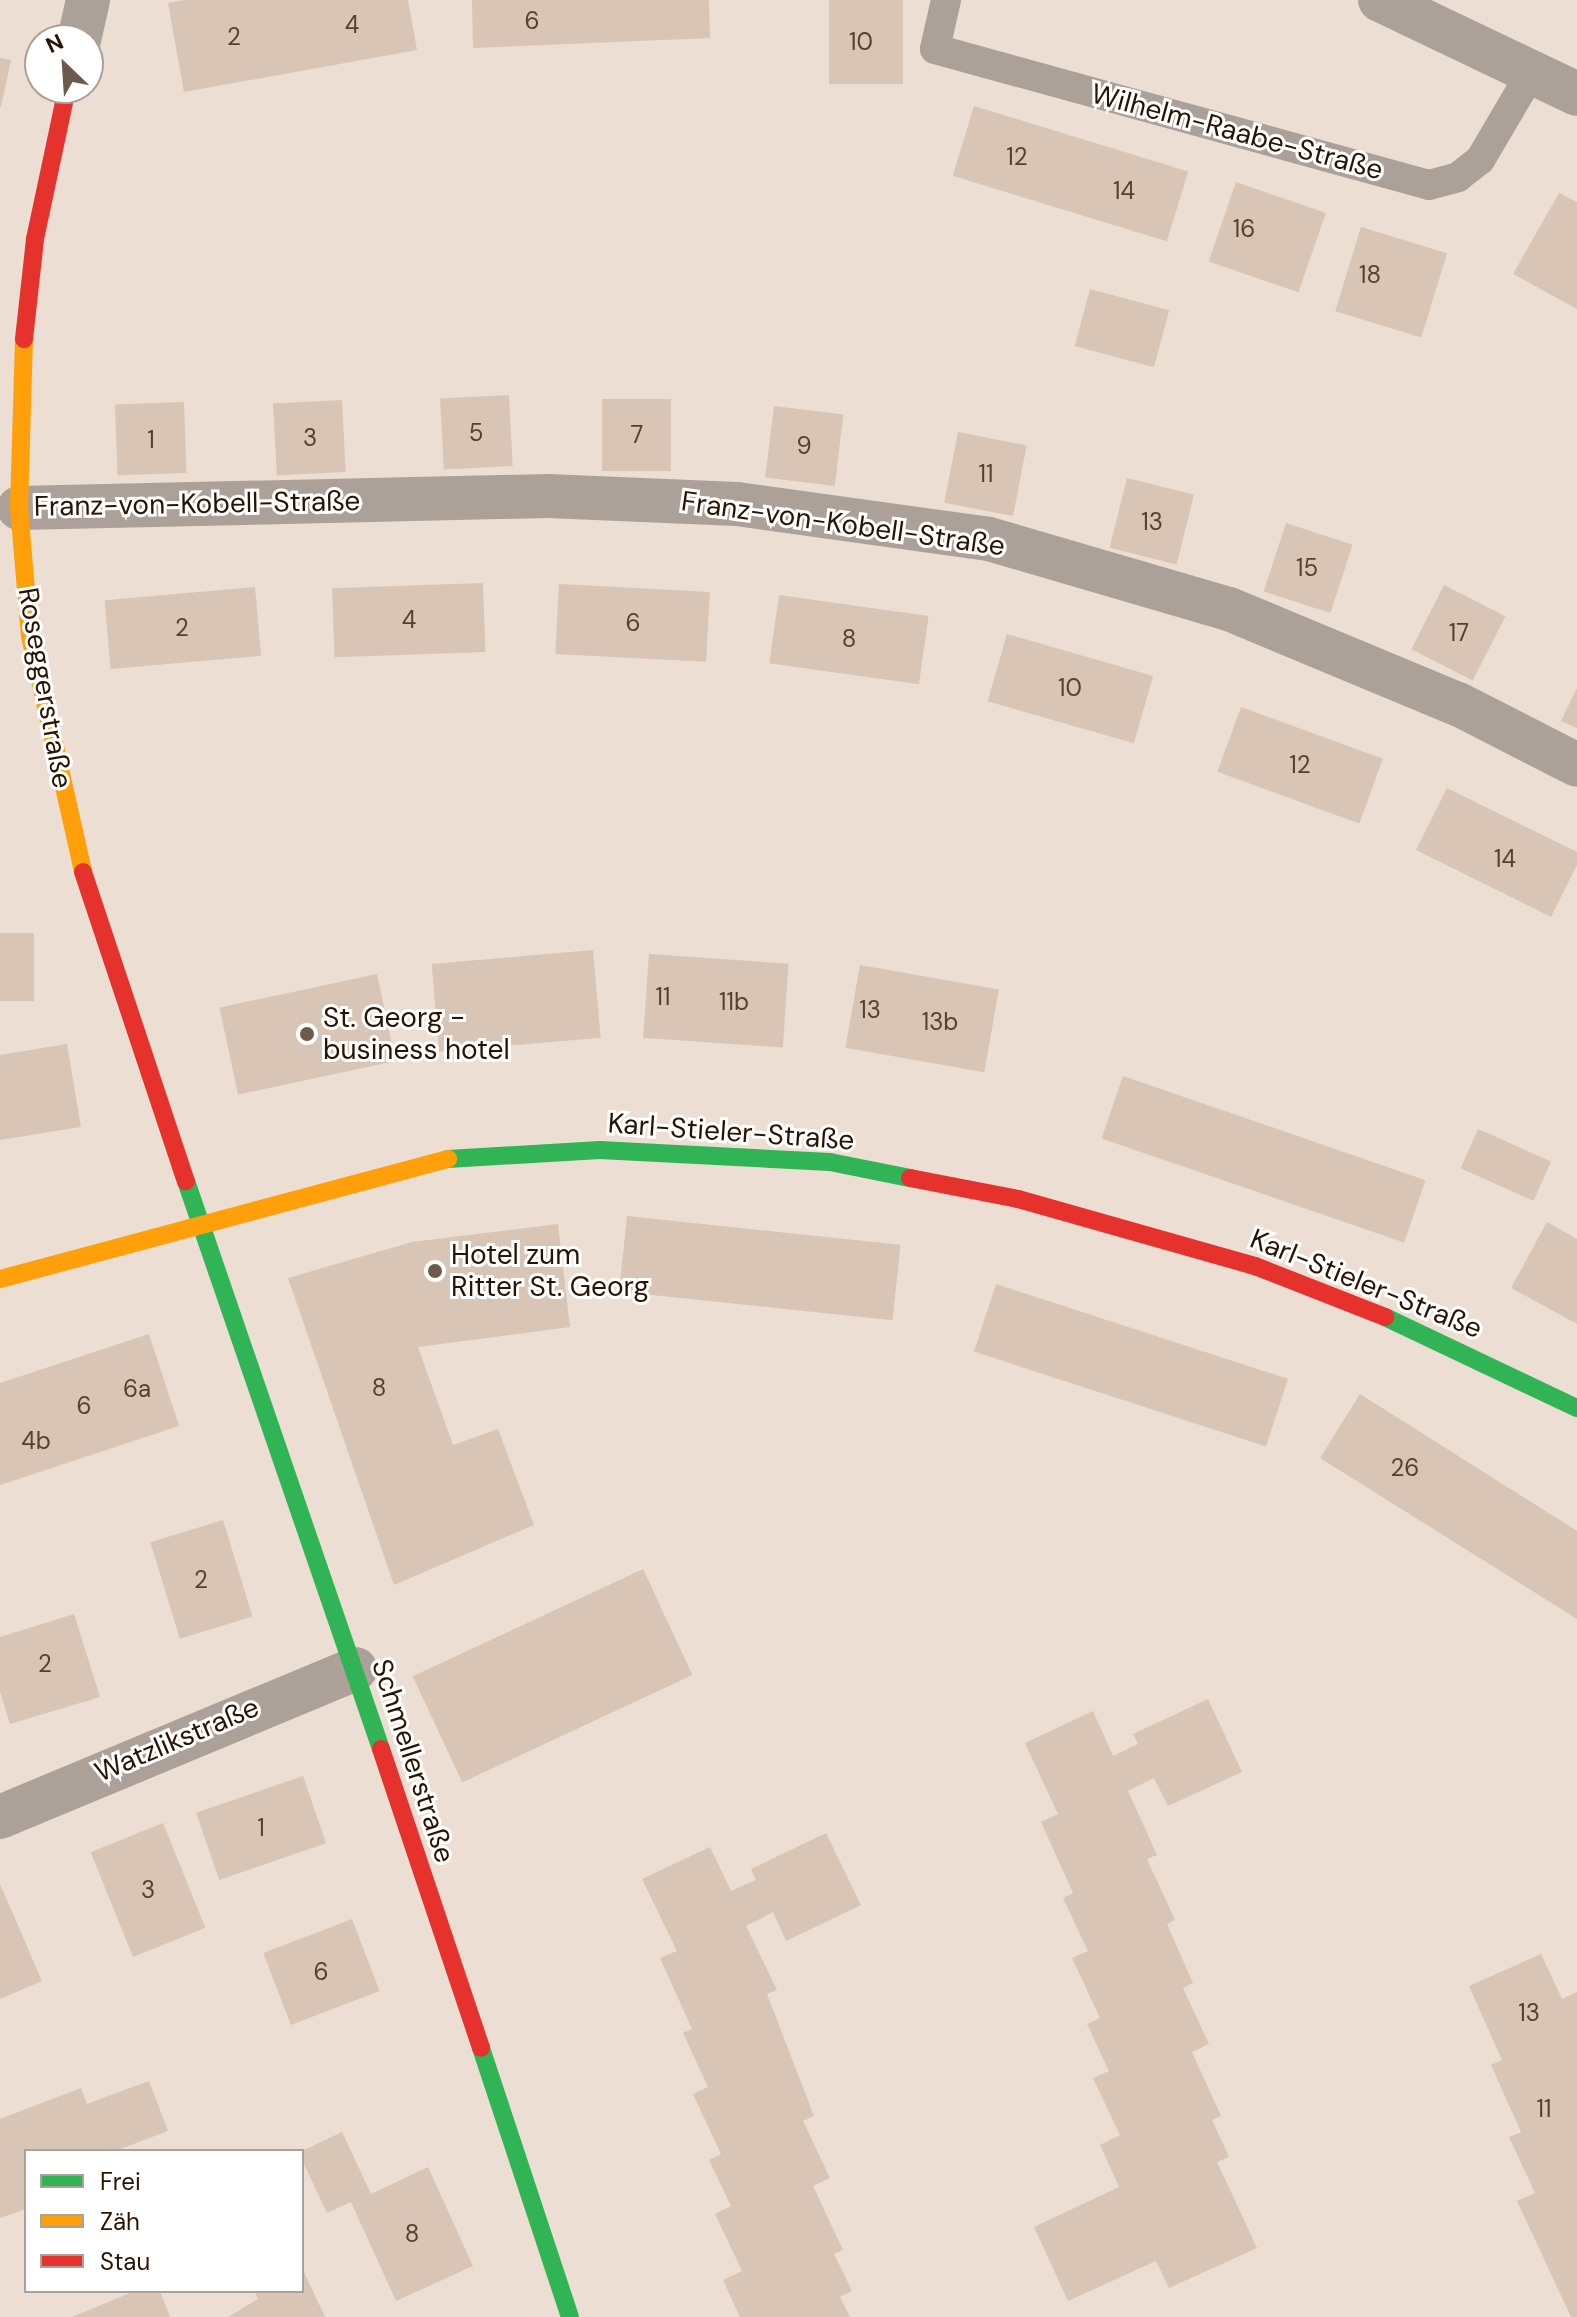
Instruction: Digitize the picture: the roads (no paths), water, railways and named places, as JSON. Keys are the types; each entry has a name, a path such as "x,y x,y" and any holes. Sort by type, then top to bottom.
{"street":[{"path":"83,24 88,0"},
{"path":"1380,0 1533,70 1577,94"},
{"name":"Roseggerstraße","path":"64,104 35,239 23,348 19,508 30,636 94,916 201,1224"},
{"name":"Franz-von-Kobell-Straße","path":"19,508 548,496 737,504 989,539 1229,609 1460,705 1577,765"},
{"name":"Karl-Stieler-Straße","path":"0,1279 423,1162 507,1151 830,1162 1018,1199 1255,1266 1425,1333 1577,1408"},
{"name":"Schmellerstraße","path":"201,1224 355,1669 570,2317"},
{"name":"Watzlikstraße","path":"0,1817 355,1669"}],"lane":[{"name":"Wilhelm-Raabe-Straße","path":"946,0 935,49 1429,185 1458,177 1480,160 1533,70"}],"place":[{"name":"St. Georg - business hotel","path":"307,1034"},
{"name":"Hotel zum Ritter St. Georg","path":"435,1271"}]}
